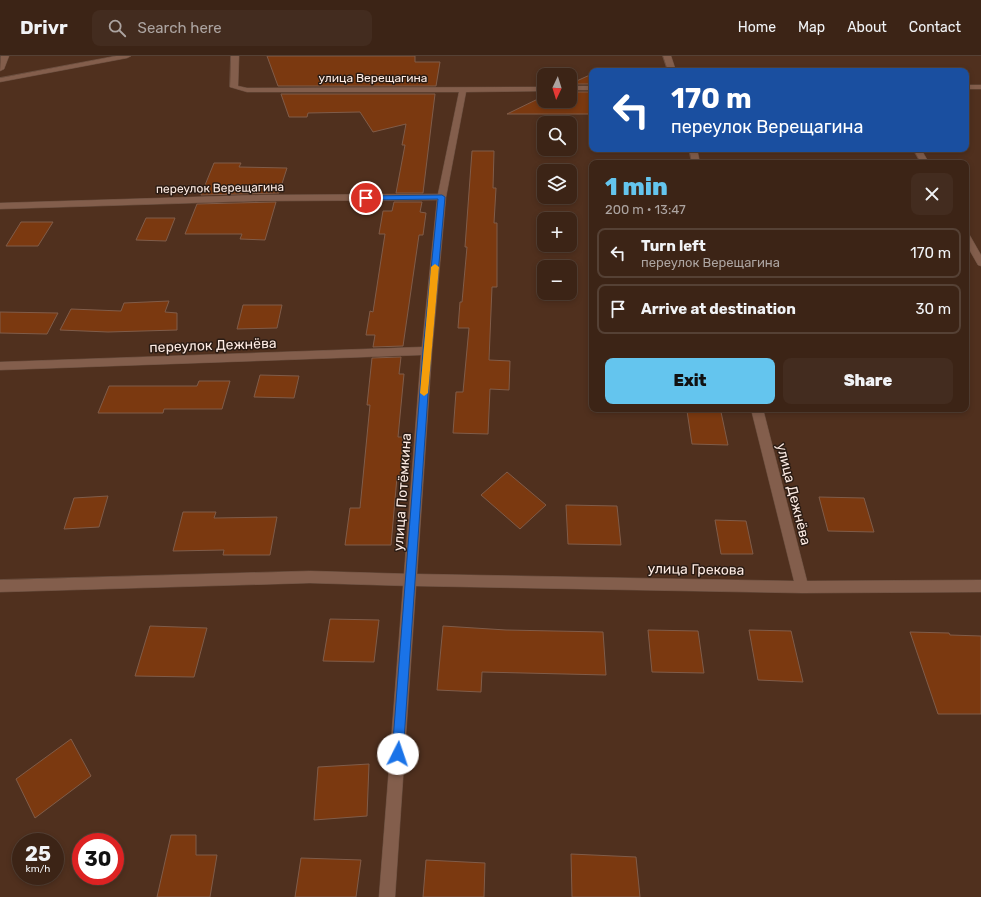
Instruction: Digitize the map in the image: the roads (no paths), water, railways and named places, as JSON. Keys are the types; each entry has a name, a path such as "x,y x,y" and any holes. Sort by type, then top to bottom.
{"street":[{"path":"0,69 5,56"},
{"path":"0,80 127,56"},
{"name":"улица Верещагина","path":"235,56 232,81 234,87 247,90 537,89"},
{"path":"667,56 671,68"},
{"path":"969,87 981,87"},
{"path":"577,88 589,88"},
{"name":"улица Потёмкина","path":"387,897 427,351 442,197 463,90"},
{"name":"переулок Верещагина","path":"0,206 260,198 442,197"},
{"path":"969,241 981,263"},
{"name":"переулок Дежнёва","path":"0,367 427,351"},
{"name":"улица Дежнёва","path":"758,412 802,587"},
{"name":"улица Грекова","path":"0,586 310,577 802,587 981,586"}]}
